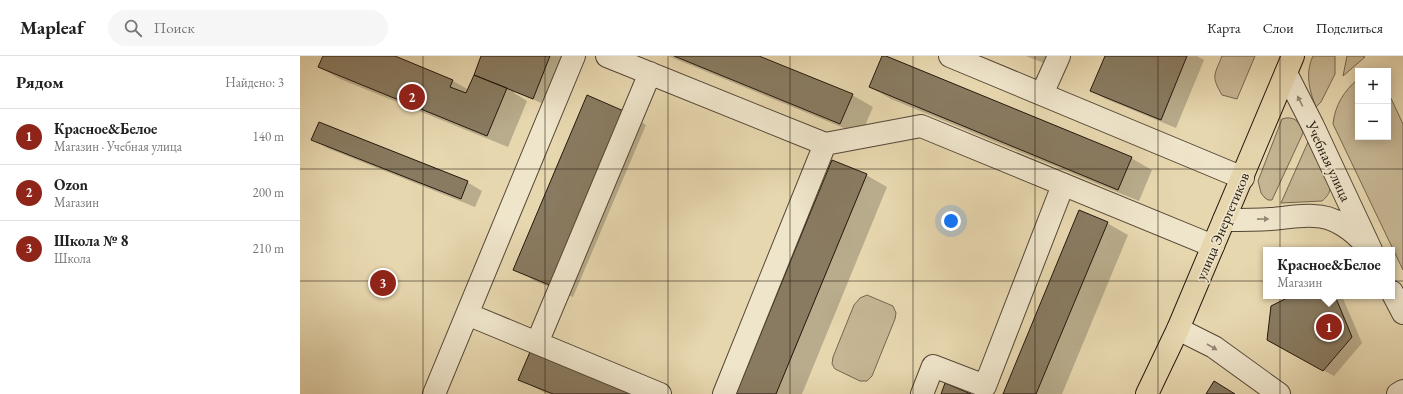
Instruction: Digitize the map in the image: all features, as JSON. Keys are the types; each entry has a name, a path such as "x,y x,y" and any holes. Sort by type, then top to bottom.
{"main road":[{"name":"улица Энергетиков","path":"1147,394 1178,329 1289,65"}],"street":[{"path":"434,394 574,56"},
{"path":"607,56 825,144 921,126 1213,246"},
{"path":"950,56 1242,178"},
{"path":"1042,94 1059,56"},
{"name":"Учебная улица","path":"1289,65 1313,126 1370,247"},
{"path":"537,343 650,73"},
{"path":"724,394 825,144"},
{"path":"922,394 933,366 985,386 1063,185"},
{"path":"1224,220 1313,216 1325,217 1351,231 1368,247"},
{"path":"1395,298 1403,313"},
{"path":"467,314 660,394"},
{"path":"1178,329 1214,348 1279,394"},
{"path":"1398,394 1403,391"}],"shaded area":[{"path":"1222,56 1255,56 1237,99 1222,95 1216,84 1215,76"},
{"path":"1313,56 1335,56 1335,74 1321,102 1316,107 1311,94 1309,82 1309,69"},
{"path":"1347,56 1365,57 1343,76"},
{"path":"1355,82 1355,140 1391,140 1391,98 1403,124 1403,270 1395,253 1395,247 1392,247 1333,124 1338,105 1344,94"},
{"path":"1286,118 1297,121 1303,133 1272,200 1268,200 1261,193 1258,181 1282,119"},
{"path":"1308,142 1329,184 1329,194 1322,201 1281,203"},
{"path":"867,295 893,306 896,313 895,319 872,376 867,381 860,381 835,369 832,364 833,357 854,305 860,298"}],"building":[{"path":"323,56 395,56 453,80 450,87 466,93 474,75 507,88 487,136 318,67"},
{"path":"481,56 550,56 533,99 474,75"},
{"path":"674,56 759,56 853,94 840,124"},
{"path":"882,56 886,56 1132,157 1118,190 869,87"},
{"path":"1105,56 1187,56 1161,120 1090,91"},
{"path":"587,95 626,112 552,286 513,270"},
{"path":"319,122 468,181 461,199 311,140"},
{"path":"832,160 867,174 776,394 736,394"},
{"path":"1079,210 1108,222 1036,394 1003,394"},
{"path":"1285,299 1336,299 1352,337 1323,371 1267,340 1271,306"},
{"path":"530,352 633,394 553,394 518,380"},
{"path":"1214,381 1235,394 1206,394"},
{"path":"945,383 971,394 941,394"}],"place":[{"name":"Ozon","path":"412,97"},
{"name":"Школа № 8","path":"383,283"},
{"name":"Красное&Белое","path":"1329,327"}]}
